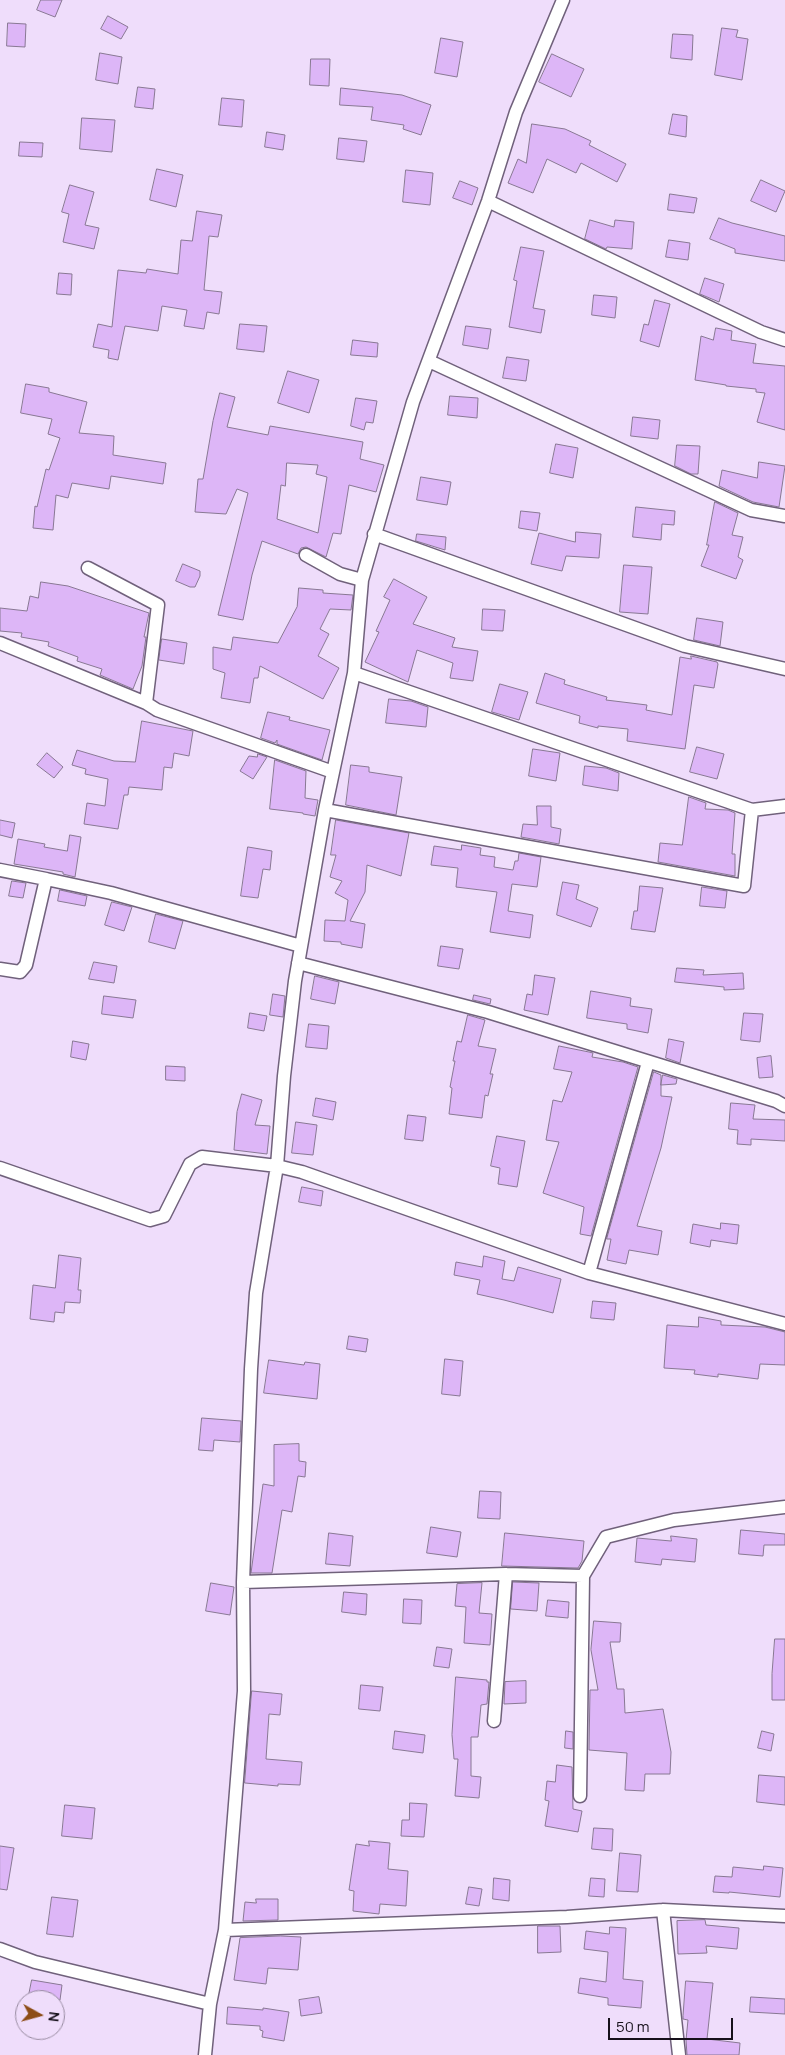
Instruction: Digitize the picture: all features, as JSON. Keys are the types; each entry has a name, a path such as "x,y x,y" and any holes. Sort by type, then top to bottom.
{"street":[{"path":"205,2055 210,2004 225,1930 244,1691 243,1582 251,1369 256,1293 277,1166 284,1076 298,963 325,810 354,673 362,580 413,402 488,201 516,112 563,0"},
{"path":"488,201 761,332 785,340"},
{"path":"429,361 751,510 785,516"},
{"path":"374,534 685,646 785,669"},
{"path":"306,555 340,574 362,580"},
{"path":"88,568 158,605 146,703"},
{"path":"0,643 146,703 157,710 333,772"},
{"path":"354,673 752,810 785,806"},
{"path":"325,810 744,886 752,810"},
{"path":"0,870 111,893 301,946"},
{"path":"0,969 20,972 26,965 46,879"},
{"path":"298,963 488,1012 776,1101 785,1106"},
{"path":"589,1273 648,1062"},
{"path":"0,1168 150,1220 164,1216 190,1164 202,1157 277,1166 302,1172 589,1273 785,1324"},
{"path":"580,1796 583,1576 606,1536 674,1520 785,1507"},
{"path":"243,1582 506,1574 583,1576"},
{"path":"494,1721 506,1574"},
{"path":"225,1930 567,1916 663,1910 785,1916"},
{"path":"663,1910 679,2055"},
{"path":"0,1949 35,1962 210,2004"}],"building":[{"path":"41,0 62,0 55,17 37,10"},
{"path":"108,16 128,27 121,39 101,29"},
{"path":"8,23 26,24 25,47 7,46"},
{"path":"722,28 738,30 736,37 748,39 742,80 715,75"},
{"path":"673,34 693,35 692,60 671,58"},
{"path":"441,38 463,42 457,77 435,73"},
{"path":"100,53 122,57 118,84 96,80"},
{"path":"552,54 584,69 571,97 539,82"},
{"path":"311,59 330,59 329,86 310,85"},
{"path":"138,87 155,89 153,109 135,107"},
{"path":"341,88 402,95 431,105 421,135 403,129 404,125 371,120 373,107 340,105"},
{"path":"222,98 244,100 242,127 219,125"},
{"path":"673,114 687,116 686,137 669,134"},
{"path":"82,118 115,120 112,152 80,149"},
{"path":"532,124 565,129 591,141 589,145 626,164 617,182 581,163 576,173 547,159 533,193 508,183 518,159 526,163"},
{"path":"267,132 285,135 283,150 265,147"},
{"path":"339,138 367,141 364,162 337,159"},
{"path":"20,142 43,143 42,157 19,156"},
{"path":"157,169 183,175 176,207 150,200"},
{"path":"406,170 433,173 430,205 403,202"},
{"path":"761,180 785,191 776,212 751,201"},
{"path":"460,181 478,188 472,205 453,198"},
{"path":"70,185 94,192 85,225 99,228 94,249 63,242 69,214 62,212"},
{"path":"670,194 697,198 694,213 668,210"},
{"path":"197,211 222,215 218,237 209,236 204,290 222,292 219,314 207,312 204,329 184,326 187,310 162,306 158,331 125,326 118,360 108,358 109,350 93,347 98,324 112,327 118,270 146,273 147,269 178,274 181,240 192,241"},
{"path":"719,218 785,236 785,261 735,253 735,249 710,239"},
{"path":"590,220 614,227 615,220 634,222 632,249 607,247 606,249 585,239"},
{"path":"669,240 690,243 688,260 666,257"},
{"path":"521,247 544,251 533,308 545,310 541,333 509,327 517,281 514,280"},
{"path":"59,273 72,274 71,295 57,294"},
{"path":"705,278 724,284 719,302 700,294"},
{"path":"594,295 617,297 615,318 592,315"},
{"path":"655,300 670,304 659,347 640,341 644,324 648,325"},
{"path":"240,324 267,326 264,352 237,349"},
{"path":"466,326 491,329 488,349 463,345"},
{"path":"716,328 732,331 731,340 756,344 753,363 785,366 785,430 757,422 765,393 756,392 756,389 695,380 701,336 713,340"},
{"path":"353,340 378,343 377,357 351,355"},
{"path":"507,357 529,360 526,381 503,378"},
{"path":"288,371 319,380 309,413 278,403"},
{"path":"26,384 49,388 49,392 87,402 79,433 114,436 113,455 166,463 163,484 111,476 109,489 72,483 68,498 56,495 53,530 33,528 35,506 37,507 46,469 49,470 60,438 48,434 52,419 21,413"},
{"path":"220,393 235,397 227,427 268,435 270,426 363,442 360,459 384,465 376,492 349,485 341,534 333,533 326,557 306,547 301,548 298,554 262,541 252,575 243,620 218,615 248,493 237,489 226,514 195,512 198,479 203,479","holes":["287,463 318,465 316,474 327,477 318,533 277,519 281,485 285,486"]},
{"path":"450,396 478,398 477,418 448,415"},
{"path":"356,398 377,401 373,423 366,422 364,430 351,426"},
{"path":"633,417 660,420 658,439 631,436"},
{"path":"556,444 578,448 573,478 550,473"},
{"path":"677,445 700,446 698,474 691,474 675,466"},
{"path":"759,462 785,466 779,507 753,502 719,486 722,470 757,478"},
{"path":"421,477 451,482 447,505 417,500"},
{"path":"715,502 738,513 732,535 743,537 738,557 743,560 736,579 701,566 709,545 707,545"},
{"path":"636,507 675,511 674,525 662,524 661,540 633,537"},
{"path":"521,511 540,513 537,531 519,528"},
{"path":"576,532 601,534 599,558 566,556 562,571 531,564 539,533 575,542"},
{"path":"417,534 446,537 445,550 416,541"},
{"path":"183,564 200,571 195,587 190,587 176,581"},
{"path":"624,565 652,567 648,614 620,612"},
{"path":"394,579 427,597 413,624 455,638 452,647 478,651 473,681 450,678 453,663 417,650 408,682 365,662 379,632 376,631 390,600 384,597"},
{"path":"41,582 68,586 149,613 144,637 146,637 142,666 133,689 100,675 102,669 77,661 78,657 48,646 49,642 21,637 22,633 0,631 0,608 27,611 30,596 38,598"},
{"path":"299,588 323,590 323,593 353,595 351,610 330,609 320,629 329,634 318,656 339,668 323,699 260,666 258,678 254,678 250,703 221,698 225,673 213,669 213,647 231,650 233,637 278,643 297,607"},
{"path":"483,609 505,610 503,631 482,630"},
{"path":"697,618 723,622 720,646 694,640"},
{"path":"162,639 187,643 184,664 159,660"},
{"path":"691,656 717,662 718,664 714,688 694,685 685,749 627,741 628,729 598,726 598,728 579,723 580,716 536,703 545,673 565,680 564,684 607,697 606,700 647,705 646,710 672,715 680,657 691,659"},
{"path":"500,684 528,692 519,720 492,712"},
{"path":"389,699 411,701 428,707 426,727 386,723"},
{"path":"268,712 290,717 289,720 330,730 322,760 277,744 277,740 275,743 261,738"},
{"path":"142,721 193,731 189,756 174,753 172,768 164,767 162,790 129,787 128,795 124,795 118,829 84,824 87,803 105,806 108,779 85,774 86,769 72,765 77,750 114,761 135,762"},
{"path":"697,747 724,754 717,779 690,772"},
{"path":"533,749 560,753 556,781 529,776"},
{"path":"47,753 63,767 54,778 37,765"},
{"path":"258,754 267,757 253,779 240,771 249,756 257,757"},
{"path":"275,760 306,771 305,798 318,800 315,816 270,809"},
{"path":"351,765 369,767 369,772 402,777 396,815 346,805"},
{"path":"585,766 606,768 619,773 618,791 583,785"},
{"path":"689,797 706,803 705,809 728,810 735,813 732,854 735,854 735,876 658,862 660,843 682,845"},
{"path":"537,806 551,806 551,827 561,829 559,844 521,837 523,824 537,825"},
{"path":"0,820 15,823 12,838 0,835"},
{"path":"336,820 409,833 401,876 367,865 365,892 350,921 365,924 362,948 341,944 341,942 324,941 325,920 345,921 348,900 335,893 342,881 330,877 336,855 331,855"},
{"path":"70,835 81,837 75,877 63,874 63,872 14,864 18,839 45,844 44,847 67,851"},
{"path":"462,845 481,848 480,855 495,857 494,867 513,870 515,861 518,861 519,853 541,857 537,887 512,884 508,911 533,915 530,938 490,932 497,892 456,887 458,868 431,865 434,846 461,850"},
{"path":"248,847 272,851 270,870 263,869 258,898 241,896"},
{"path":"12,881 26,883 23,898 9,896"},
{"path":"563,882 579,885 576,899 598,908 591,927 557,915"},
{"path":"640,886 663,888 655,932 631,929 634,911 637,911"},
{"path":"702,887 727,891 725,908 700,906"},
{"path":"60,890 87,896 85,906 58,901"},
{"path":"112,902 132,907 124,931 105,925"},
{"path":"156,914 183,921 175,949 149,942"},
{"path":"441,946 463,949 459,969 438,966"},
{"path":"94,962 117,966 114,983 89,979"},
{"path":"677,968 704,970 703,975 743,973 744,989 724,990 724,987 675,982"},
{"path":"535,975 555,978 548,1015 524,1010 527,994 532,995"},
{"path":"315,976 339,982 335,1004 311,999"},
{"path":"591,991 631,998 630,1006 652,1009 648,1033 627,1029 627,1024 587,1018"},
{"path":"273,994 285,996 283,1017 270,1015"},
{"path":"474,995 491,999 490,1004 473,1000"},
{"path":"104,996 136,1000 133,1018 102,1014"},
{"path":"250,1013 267,1016 264,1031 248,1028"},
{"path":"744,1013 763,1014 760,1042 741,1040"},
{"path":"468,1015 485,1020 478,1046 496,1049 490,1074 493,1074 488,1096 485,1095 482,1118 449,1114 452,1088 450,1087 455,1061 453,1061 457,1041 461,1042"},
{"path":"309,1024 329,1026 327,1049 306,1047"},
{"path":"669,1039 684,1042 680,1063 666,1058"},
{"path":"73,1041 89,1044 86,1060 71,1057"},
{"path":"559,1046 593,1053 592,1057 623,1062 638,1067 591,1236 580,1234 584,1207 543,1193 559,1142 546,1140 553,1100 562,1102 572,1072 554,1069"},
{"path":"771,1056 773,1077 759,1078 757,1058"},
{"path":"166,1066 185,1067 185,1081 166,1080"},
{"path":"654,1072 661,1075 661,1096 672,1097 661,1148 637,1226 662,1231 658,1255 629,1250 626,1264 607,1260 611,1239 607,1239"},
{"path":"663,1075 677,1079 676,1084 661,1085"},
{"path":"242,1094 262,1100 255,1125 270,1126 267,1154 234,1150 237,1112"},
{"path":"316,1098 336,1102 333,1120 313,1116"},
{"path":"731,1103 755,1105 753,1119 785,1120 785,1141 751,1139 751,1145 737,1144 738,1130 729,1129"},
{"path":"408,1115 426,1117 423,1141 405,1139"},
{"path":"296,1122 317,1125 313,1155 292,1153"},
{"path":"497,1136 525,1141 517,1187 498,1184 500,1168 491,1166"},
{"path":"302,1187 323,1191 321,1206 299,1202"},
{"path":"721,1223 739,1225 737,1244 711,1240 710,1247 690,1243 693,1224 720,1229"},
{"path":"59,1255 81,1258 78,1290 81,1290 80,1303 65,1302 64,1313 55,1312 54,1322 30,1319 33,1285 55,1288"},
{"path":"484,1256 505,1261 502,1279 514,1281 518,1267 561,1279 553,1313 477,1294 480,1280 454,1275 456,1262 482,1267"},
{"path":"593,1301 616,1303 614,1320 591,1318"},
{"path":"699,1317 721,1321 721,1325 765,1327 785,1332 785,1365 760,1364 758,1379 718,1374 718,1377 694,1374 695,1370 664,1368 667,1325 698,1327"},
{"path":"349,1336 368,1339 366,1352 347,1349"},
{"path":"445,1359 463,1361 460,1396 442,1394"},
{"path":"269,1360 304,1365 305,1362 320,1364 317,1399 264,1393"},
{"path":"202,1418 241,1421 240,1442 214,1440 213,1451 199,1450"},
{"path":"299,1444 299,1461 306,1462 305,1477 298,1476 292,1512 282,1510 272,1573 251,1573 263,1484 274,1486 274,1445"},
{"path":"480,1491 501,1492 500,1519 478,1518"},
{"path":"431,1527 461,1532 457,1557 427,1553"},
{"path":"741,1530 785,1534 785,1545 764,1545 763,1556 739,1554"},
{"path":"329,1533 353,1536 350,1566 326,1564"},
{"path":"505,1533 584,1541 582,1561 578,1568 502,1566"},
{"path":"671,1536 697,1539 695,1562 662,1559 661,1565 635,1562 637,1538 671,1541"},
{"path":"513,1582 539,1583 537,1611 511,1609"},
{"path":"211,1583 234,1587 230,1615 206,1611"},
{"path":"482,1583 479,1613 492,1614 490,1645 464,1643 466,1607 455,1606 457,1584"},
{"path":"344,1592 367,1594 366,1615 342,1612"},
{"path":"404,1599 422,1600 421,1624 403,1623"},
{"path":"548,1600 569,1602 568,1618 546,1616"},
{"path":"594,1621 621,1623 620,1642 610,1642 617,1689 624,1689 625,1713 663,1709 671,1752 670,1774 645,1774 644,1791 625,1790 627,1753 589,1750 590,1690 598,1690 591,1650"},
{"path":"775,1639 785,1639 785,1700 772,1700"},
{"path":"437,1647 452,1649 449,1668 434,1666"},
{"path":"456,1677 487,1680 489,1682 487,1704 481,1705 478,1737 471,1737 471,1776 481,1777 479,1798 455,1796 458,1759 454,1759 452,1735"},
{"path":"526,1681 526,1703 504,1704 505,1682"},
{"path":"361,1685 383,1687 380,1711 359,1709"},
{"path":"252,1691 282,1694 280,1715 269,1714 266,1759 302,1762 300,1785 278,1784 278,1786 245,1783"},
{"path":"395,1731 425,1735 423,1753 393,1749"},
{"path":"566,1731 573,1732 573,1749 565,1748"},
{"path":"762,1731 774,1734 771,1751 758,1748"},
{"path":"557,1765 572,1767 573,1809 582,1811 578,1832 545,1826 549,1801 545,1800 547,1781 555,1782"},
{"path":"759,1775 785,1777 785,1805 757,1802"},
{"path":"410,1803 427,1804 424,1837 401,1836 402,1820 409,1820"},
{"path":"65,1805 95,1808 92,1839 62,1836"},
{"path":"594,1828 613,1829 612,1851 592,1849"},
{"path":"369,1841 390,1843 388,1869 408,1871 406,1906 380,1904 379,1914 353,1911 354,1891 349,1890 356,1844 369,1846"},
{"path":"0,1846 14,1848 7,1890 0,1889"},
{"path":"620,1853 641,1855 638,1892 617,1891"},
{"path":"764,1866 783,1868 780,1897 713,1892 715,1876 732,1877 733,1867 763,1870"},
{"path":"494,1878 510,1880 509,1901 493,1899"},
{"path":"591,1878 605,1879 604,1897 589,1896"},
{"path":"469,1887 482,1889 479,1906 466,1904"},
{"path":"52,1897 78,1900 73,1937 47,1934"},
{"path":"256,1899 278,1899 278,1920 243,1921 245,1902 256,1903"},
{"path":"705,1920 706,1925 739,1928 737,1949 706,1946 707,1953 678,1954 677,1921"},
{"path":"538,1926 560,1926 561,1952 538,1953"},
{"path":"610,1927 626,1928 623,1979 643,1981 641,2008 608,2005 608,1998 578,1993 580,1978 606,1982 608,1952 584,1949 586,1931 609,1934"},
{"path":"301,1937 298,1970 268,1968 266,1984 234,1980 240,1938"},
{"path":"32,1980 62,1985 61,1990 30,1990"},
{"path":"686,1981 713,1983 707,2039 740,2043 739,2055 687,2055 688,2020 683,2019"},
{"path":"319,1997 322,2013 301,2016 299,2000"},
{"path":"751,1997 785,1999 785,2014 750,2012"},
{"path":"228,2007 263,2010 263,2008 289,2012 284,2041 262,2037 263,2031 260,2030 260,2026 227,2024"}]}
